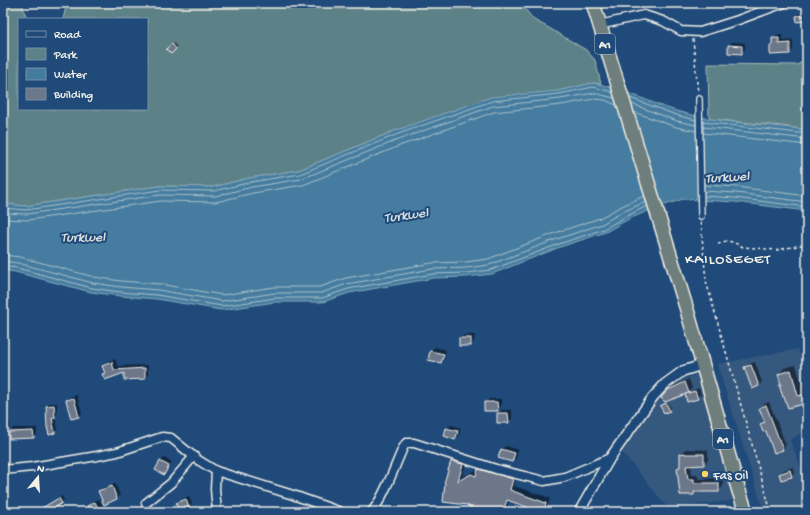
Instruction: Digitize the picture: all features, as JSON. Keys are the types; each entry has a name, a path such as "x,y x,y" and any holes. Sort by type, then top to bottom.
{"highway":[{"name":"A1","path":"592,3 687,310 746,512"}],"street":[{"path":"599,25 644,14 663,21 681,31 700,32 784,3"},
{"path":"699,99 701,216"},
{"path":"579,512 610,458 638,416 653,397 665,384 683,372 702,365"},
{"path":"3,470 32,467 117,452 162,436 171,438 216,471 341,512"},
{"path":"370,512 375,509 406,443 414,443 496,469 544,481 565,477 610,458"},
{"path":"146,503 172,482 194,456"},
{"path":"216,471 215,489 217,512"},
{"path":"315,503 315,512"}],"path":[{"path":"692,32 699,99"},
{"path":"701,216 706,281 771,512"},
{"path":"718,244 726,241 743,246 777,250 807,244"}],"shaded area":[{"path":"798,349 807,377 807,430 790,440 807,482 807,512 764,512 717,364"},
{"path":"701,372 738,500 668,508 622,452 666,387"}],"green space":[{"path":"3,3 23,3 27,18 18,18 18,110 148,110 148,18 63,18 67,3 520,3 534,20 586,50 595,60 601,84 593,83 397,130 299,170 250,178 213,187 160,186 26,206 3,204"},
{"path":"807,60 807,130 709,119 708,64 797,65"}],"water":[{"name":"Turkwel","path":"593,83 627,92 669,109 696,116 807,130 807,211 735,202 683,199 650,210 627,220 606,232 560,247 492,274 467,277 434,278 349,293 323,302 275,302 221,310 157,299 91,292 3,270 3,204 26,206 160,186 213,187 250,178 299,170 397,130 491,97 558,91"}],"building":[{"path":"804,15 805,21 797,22 796,16"},
{"path":"772,38 779,38 779,44 790,43 790,54 770,55"},
{"path":"172,44 176,49 171,54 166,49"},
{"path":"728,45 742,46 742,54 728,53"},
{"path":"459,338 471,338 471,346 459,346"},
{"path":"430,351 444,354 441,363 428,360"},
{"path":"112,362 114,370 145,368 145,379 124,380 124,373 105,380 102,374 105,373 102,366"},
{"path":"751,365 759,386 752,389 744,367"},
{"path":"791,370 798,396 807,394 807,403 788,408 779,385 781,385 778,374"},
{"path":"685,382 689,393 665,402 661,398 668,390"},
{"path":"695,391 698,399 687,402 685,394"},
{"path":"74,398 79,417 71,419 66,400"},
{"path":"484,402 497,402 498,411 484,411"},
{"path":"666,403 670,411 664,413 660,406"},
{"path":"54,405 55,418 52,418 55,433 49,435 46,406"},
{"path":"766,405 783,450 774,453 766,431 763,432 760,424 765,422 759,408"},
{"path":"497,413 508,413 509,423 497,423"},
{"path":"446,428 458,431 455,440 444,436"},
{"path":"33,431 34,438 9,439 9,432"},
{"path":"501,449 515,453 512,462 498,458"},
{"path":"680,454 704,454 704,465 686,466 688,479 694,479 694,483 719,483 719,492 694,492 694,495 680,495 677,468 680,467"},
{"path":"160,461 169,466 164,475 155,470"},
{"path":"451,461 463,464 458,481 471,474 476,476 478,469 513,479 510,490 546,503 544,512 526,508 527,507 507,500 503,512 477,512 467,505 443,502 444,483"},
{"path":"790,470 792,477 781,480 779,474"},
{"path":"112,486 117,499 104,505 98,491"},
{"path":"59,498 62,503 48,512 35,512"},
{"path":"186,499 189,508 179,512 176,503"},
{"path":"95,502 100,512 90,512 87,506"}],"place":[{"name":"Fas Oil","path":"705,474"}],"district":[{"name":"KAILOSEGET","path":"728,258"}]}
